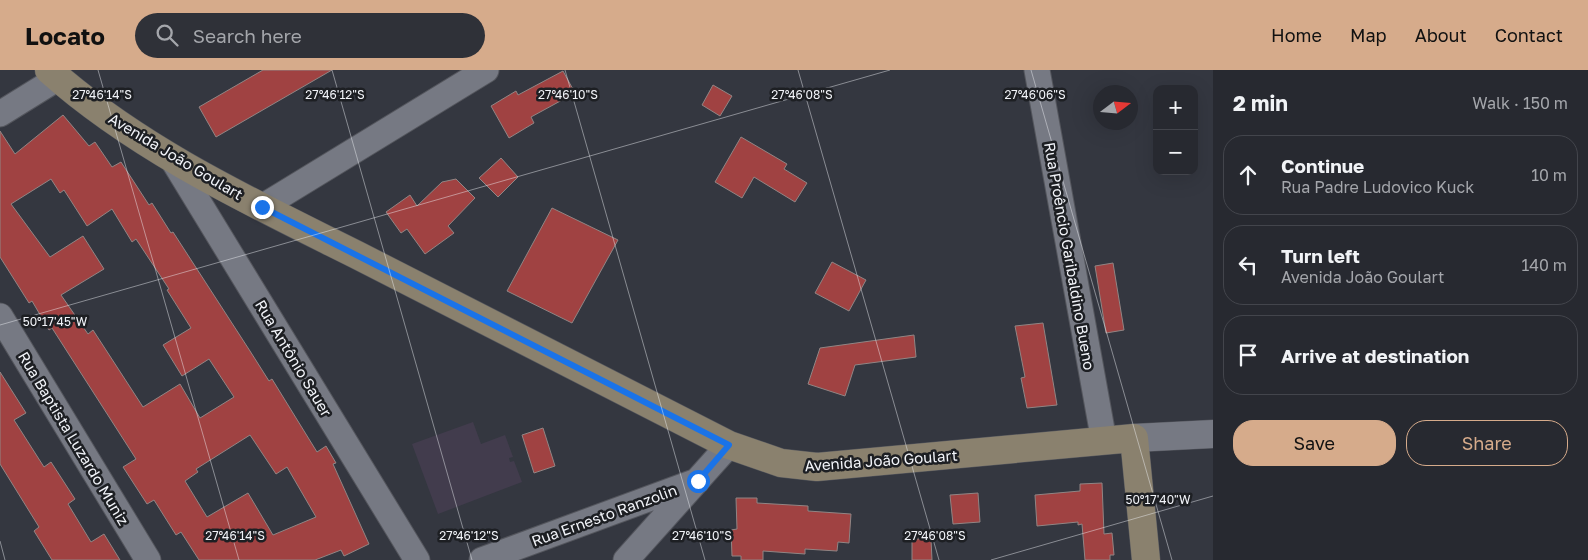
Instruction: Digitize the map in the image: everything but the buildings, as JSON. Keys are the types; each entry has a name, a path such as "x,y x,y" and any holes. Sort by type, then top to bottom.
{"main road":[{"name":"Avenida João Goulart","path":"54,74 115,121 171,156 262,207 729,445 781,463 817,467 1134,438"},
{"path":"1134,438 1146,560"}],"street":[{"path":"262,207 486,70"},
{"name":"Rua Proêncio Garibaldino Bueno","path":"1037,70 1104,441"},
{"path":"0,114 54,74"},
{"name":"Rua Antônio Sauer","path":"171,156 417,560"},
{"name":"Rua Baptista Luzardo Muniz","path":"0,316 148,560"},
{"name":"Avenida João Goulart","path":"1134,438 1213,434"},
{"path":"626,560 729,445"},
{"name":"Rua Ernesto Ranzolin","path":"482,560 698,481"}],"shaded area":[{"path":"473,422 481,444 505,435 513,457 509,458 510,462 514,461 522,482 438,514 412,444"}],"route":[{"path":"262,207 729,445 698,481"}]}
